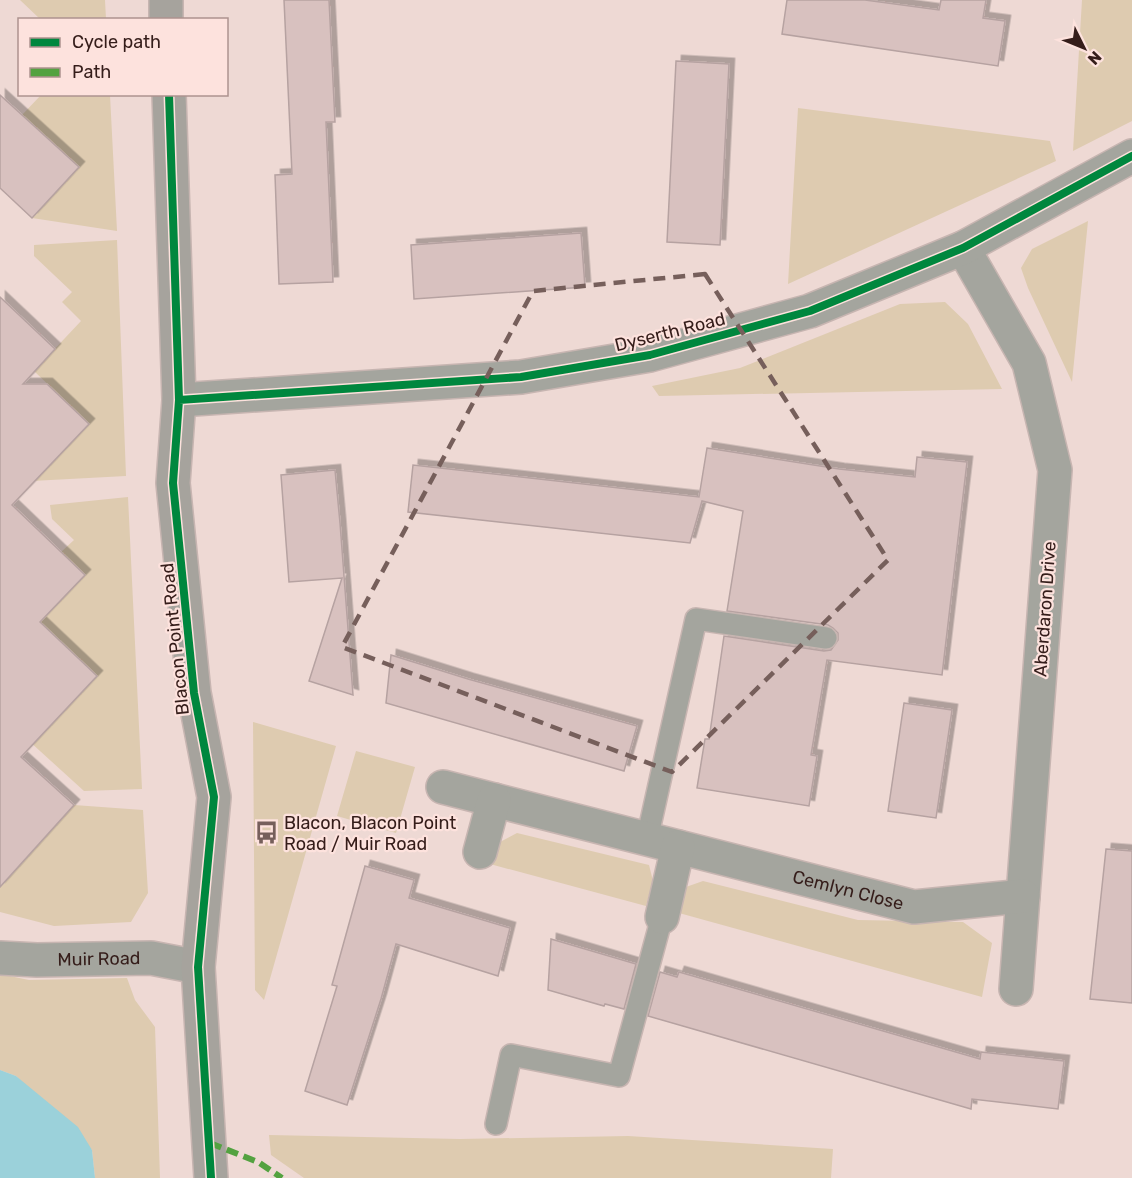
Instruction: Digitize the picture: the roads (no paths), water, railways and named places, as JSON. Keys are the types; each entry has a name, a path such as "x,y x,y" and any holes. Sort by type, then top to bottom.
{"street":[{"path":"166,0 166,18"},
{"name":"Blacon Point Road","path":"169,96 179,400 173,483 194,693 214,797 198,967 211,1178"},
{"name":"Dyserth Road","path":"179,400 521,376 650,355 810,311 963,248 1132,156"},
{"name":"Aberdaron Drive","path":"963,248 1029,363 1055,470 1016,989"},
{"name":"Cemlyn Close","path":"443,787 914,907 1023,896"},
{"path":"480,852 494,800"},
{"path":"662,917 663,843"},
{"name":"Muir Road","path":"0,958 36,960 151,958 198,967"}],"lane":[{"path":"663,843 696,619 826,639"},
{"path":"496,1124 511,1055 619,1076 662,917"}],"water":[{"path":"0,1070 16,1076 78,1127 92,1150 95,1178 0,1178"}],"place":[{"name":"Blacon, Blacon Point Road / Muir Road","path":"266,833"}]}
